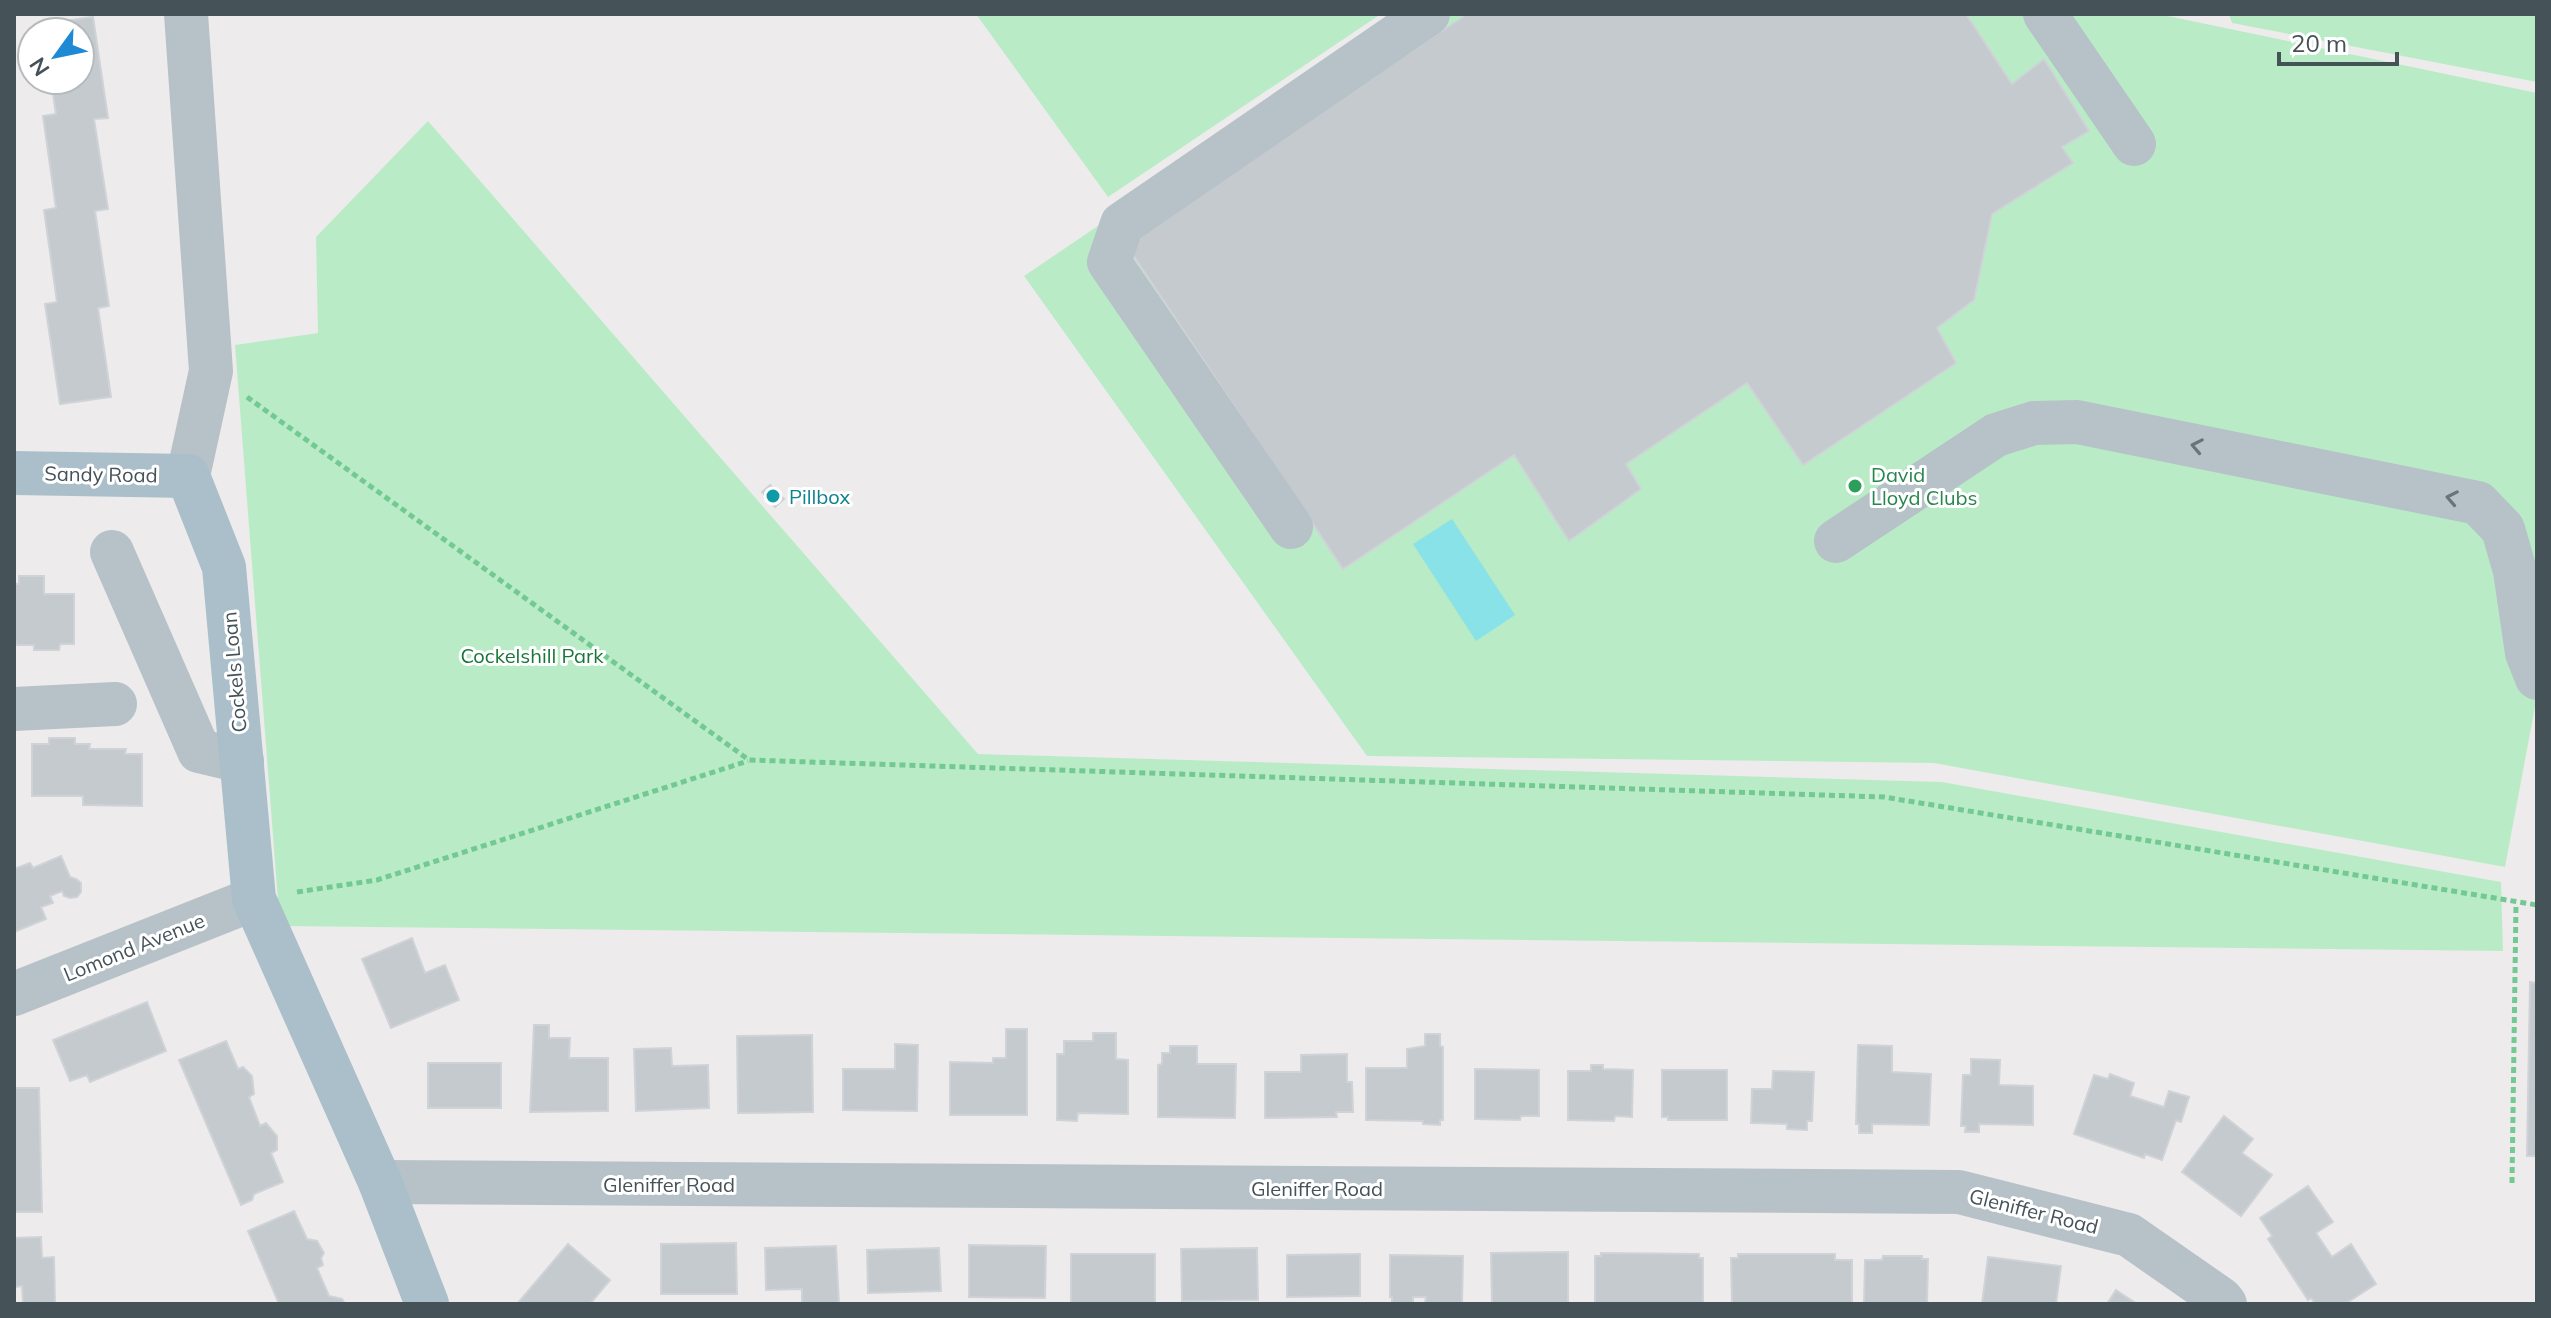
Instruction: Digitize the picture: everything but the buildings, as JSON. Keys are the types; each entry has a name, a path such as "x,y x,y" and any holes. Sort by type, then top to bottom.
{"main road":[{"name":"Sandy Road","path":"14,473 188,476"},
{"name":"Cockels Loan","path":"188,476 224,567 254,899 380,1182 427,1304"}],"street":[{"path":"186,14 211,371 188,476"},
{"path":"1291,527 1109,262 1122,224 1428,14"},
{"path":"2045,14 2134,144"},
{"path":"1836,541 1996,435 2034,423 2077,422 2478,503 2503,529 2515,571 2527,653 2537,678"},
{"path":"112,552 199,751 242,761"},
{"path":"14,709 115,704"},
{"name":"Lomond Avenue","path":"14,994 254,899"},
{"name":"Gleniffer Road","path":"380,1182 1959,1192 2129,1235 2225,1304"}],"path":[{"path":"211,371 749,760"},
{"path":"254,899 377,880 749,760 1884,797 2537,905"},
{"path":"2512,1183 2516,903"}],"green space":[{"path":"976,14 1381,14 1108,197"},
{"name":"David Lloyd Clubs","path":"1411,14 2158,14 2537,93 2537,696 2505,867 1934,763 1367,756 1024,276"},
{"path":"2229,14 2537,14 2537,82 2232,23"},
{"name":"Cockelshill Park","path":"428,121 978,754 1942,782 2501,882 2503,951 280,926 235,345 318,333 316,237"}],"water":[{"path":"1452,519 1515,615 1476,641 1413,544"}],"place":[{"name":"David Lloyd Clubs","path":"1855,486"},
{"name":"Pillbox","path":"773,496"}]}
